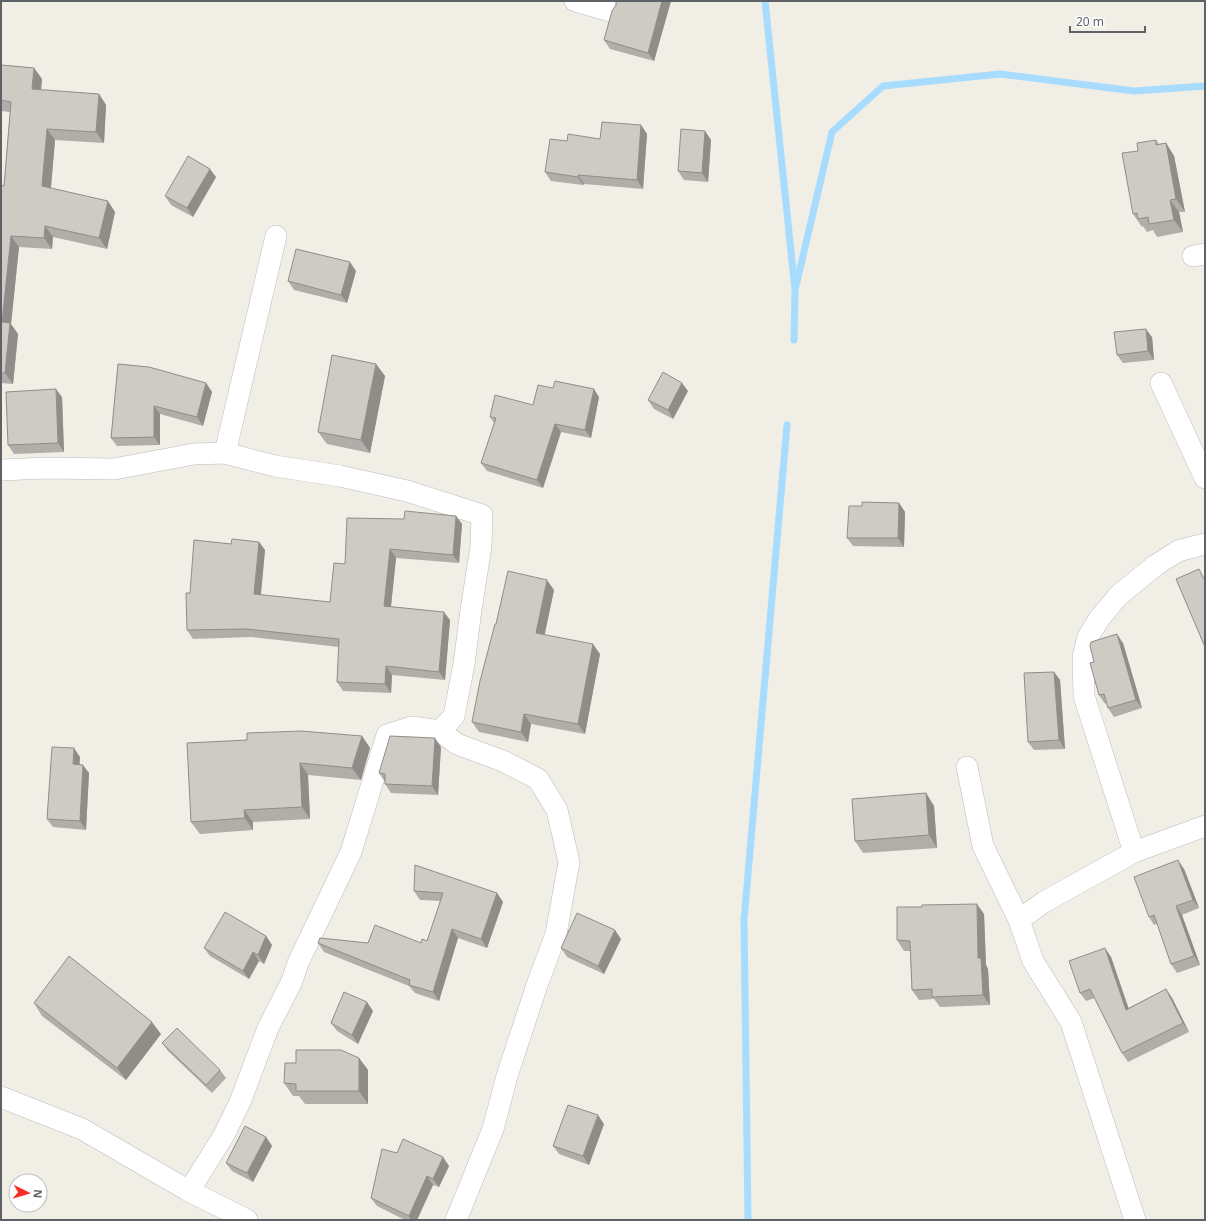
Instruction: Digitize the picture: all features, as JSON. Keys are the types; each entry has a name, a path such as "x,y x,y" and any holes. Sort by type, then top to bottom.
{"street":[{"path":"575,1 610,11"},
{"path":"225,453 276,236"},
{"path":"1161,383 1205,478"},
{"path":"1,470 46,468 114,469 194,454 225,453 275,466 340,476 407,491 482,515 481,546 464,664 454,716 440,731"},
{"path":"1134,852 1084,696 1083,657 1088,637 1099,619 1119,595 1156,565 1178,551 1205,544"},
{"path":"189,1191 224,1135 240,1102 268,1028 292,981 298,963 351,852 387,735 412,727 440,731 457,744 503,761 538,780 557,810 569,862 556,934 537,985 507,1076 493,1129 456,1220"},
{"path":"967,767 983,846 1019,920 1033,961 1071,1022 1135,1220"},
{"path":"1019,920 1044,902 1134,852 1205,826"},
{"path":"1,1097 82,1129 189,1191 223,1215 247,1220"}],"building":[{"path":"616,1 662,1 648,53 604,40"},
{"path":"1,65 34,68 32,89 99,94 96,132 47,129 42,186 108,201 99,238 45,226 44,238 11,236 2,322 10,323 5,373 1,373 1,185 4,186 11,102 1,100"},
{"path":"602,122 641,125 637,180 578,175 578,177 545,172 550,139 567,141 568,134 600,139"},
{"path":"681,129 705,131 702,173 678,171"},
{"path":"1156,140 1156,145 1166,143 1176,199 1170,200 1174,220 1149,224 1148,217 1138,219 1137,213 1133,214 1122,153 1138,151 1137,143"},
{"path":"188,156 210,169 187,208 165,196"},
{"path":"296,249 350,262 341,295 288,281"},
{"path":"1146,329 1148,351 1117,355 1114,332"},
{"path":"332,355 376,364 361,440 318,432"},
{"path":"118,364 149,367 206,383 197,417 154,406 154,437 111,438"},
{"path":"663,372 682,383 668,410 648,400"},
{"path":"555,381 594,389 585,430 555,424 537,480 481,463 496,418 490,417 495,395 533,405 538,385 553,388"},
{"path":"56,389 58,443 8,445 6,392"},
{"path":"862,502 899,503 898,538 847,538 849,506 862,506"},
{"path":"405,511 456,516 453,555 390,549 384,606 444,612 439,672 386,666 385,684 337,682 339,639 246,629 187,630 186,593 190,593 194,540 231,544 232,539 259,542 254,594 330,602 334,563 345,564 347,518 404,519"},
{"path":"1199,569 1205,579 1205,647 1176,579"},
{"path":"508,571 547,580 536,633 593,644 578,724 524,714 521,732 472,722 480,681 496,624"},
{"path":"1117,634 1136,700 1108,708 1104,694 1099,695 1090,663 1094,662 1090,646 1091,642"},
{"path":"1054,672 1059,740 1028,742 1024,673"},
{"path":"301,731 362,736 352,768 300,763 302,807 244,810 245,818 191,822 187,743 247,740 247,733"},
{"path":"390,736 435,738 432,786 385,784 385,774 379,773"},
{"path":"52,747 74,748 73,764 83,765 80,821 47,819"},
{"path":"926,793 929,835 855,841 852,799"},
{"path":"1178,860 1193,900 1176,906 1194,956 1171,964 1154,915 1149,917 1134,877"},
{"path":"415,865 497,893 481,939 452,929 433,992 409,985 410,980 318,943 320,938 368,943 375,925 421,943 422,939 427,941 443,893 414,891"},
{"path":"977,904 978,958 981,958 983,995 932,997 932,989 912,990 910,941 897,940 897,907"},
{"path":"225,912 266,936 258,955 253,952 243,971 204,948"},
{"path":"577,913 615,930 598,966 561,948"},
{"path":"1105,948 1126,1010 1166,989 1183,1023 1122,1053 1090,989 1080,993 1069,961"},
{"path":"69,956 152,1022 117,1068 34,1003"},
{"path":"344,992 367,1002 352,1035 331,1023"},
{"path":"177,1028 220,1070 206,1085 162,1043"},
{"path":"296,1050 341,1050 359,1058 359,1091 296,1091 296,1084 284,1083 285,1063 296,1063"},
{"path":"568,1105 598,1115 583,1156 553,1146"},
{"path":"245,1126 266,1137 247,1173 226,1163"},
{"path":"403,1139 443,1157 433,1179 427,1176 409,1216 371,1198 382,1149 397,1153"}],"waterway":[{"path":"765,1 795,290 794,340"},
{"path":"795,290 832,132 883,86 1000,74 1134,91 1205,86"},
{"path":"748,1220 744,920 787,425"}]}
